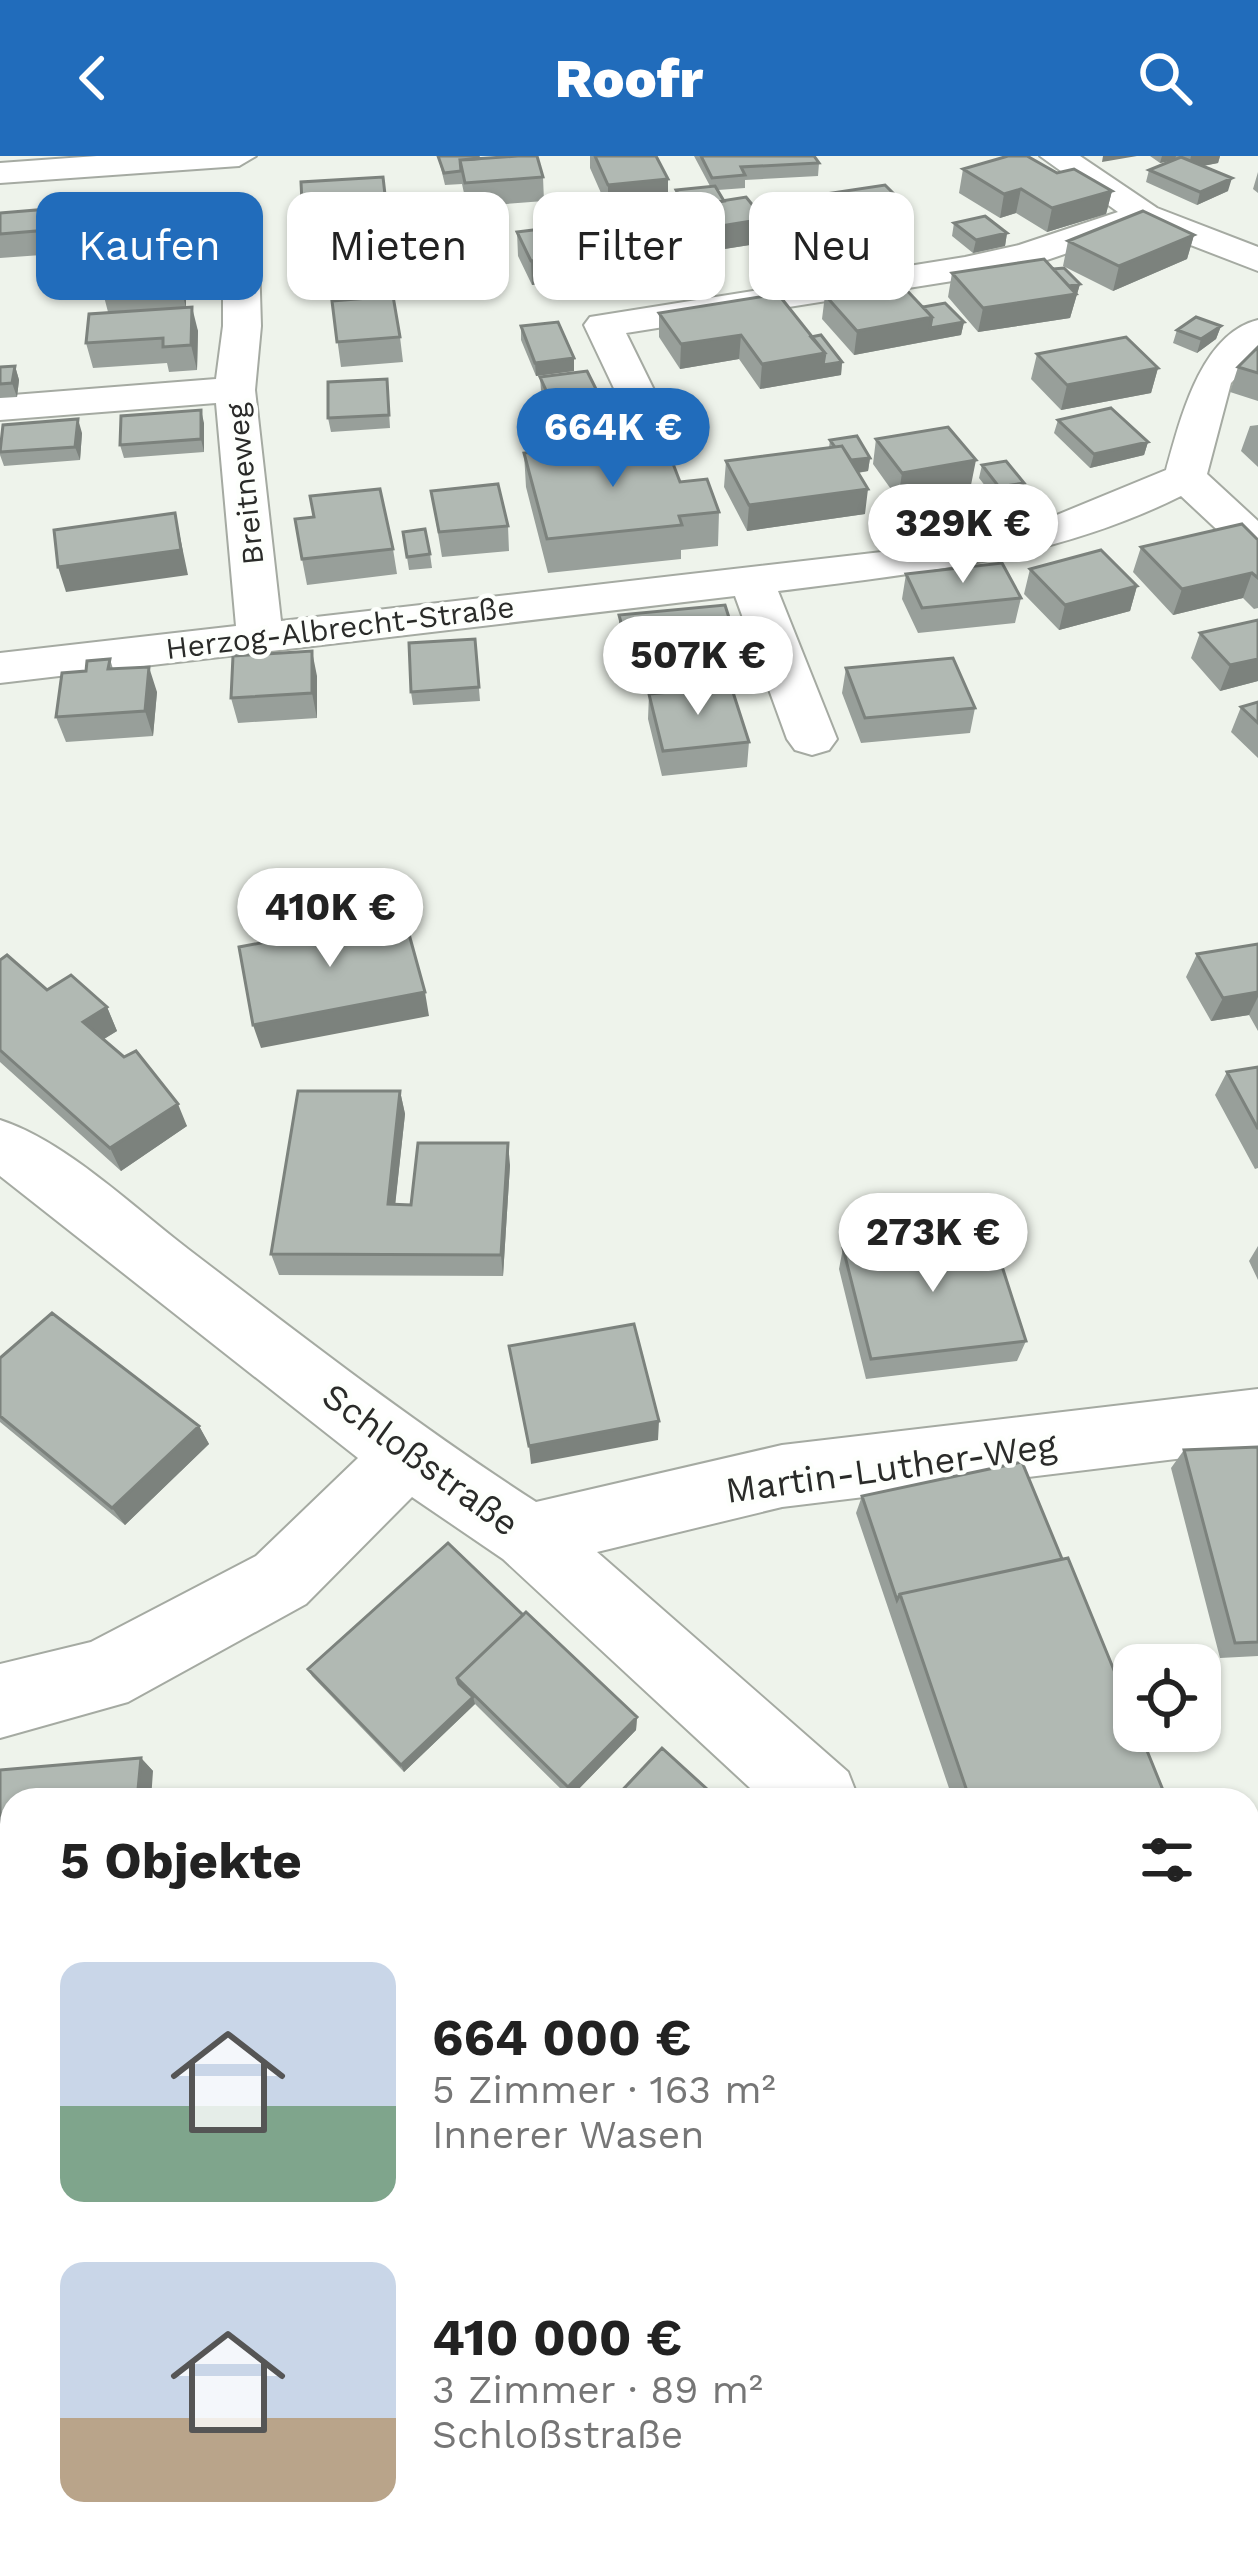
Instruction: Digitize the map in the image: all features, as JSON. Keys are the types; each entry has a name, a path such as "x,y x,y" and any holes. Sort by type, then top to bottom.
{"street":[{"path":"0,172 239,156"},
{"path":"1058,156 1145,215 1258,260"},
{"path":"661,448 603,325 965,268 1028,254 1145,215"},
{"name":"Breitneweg","path":"242,300 235,390 260,637"},
{"path":"1258,331 1212,380 1185,478 1258,544"},
{"path":"0,408 235,390"},
{"name":"Herzog-Albrecht-Straße","path":"0,668 934,559 1052,535 1129,507 1185,478"},
{"path":"752,580 812,739"},
{"name":"Schloßstraße","path":"0,1144 407,1456 528,1536 807,1788"},
{"name":"Martin-Luther-Weg","path":"528,1536 782,1477 1258,1419"},
{"path":"0,1700 102,1676 280,1580 407,1456"}],"building":[{"path":"438,156 479,159 460,160 461,171 444,173"},
{"path":"537,156 543,177 465,183 460,160"},
{"path":"595,156 656,156 668,179 608,185"},
{"path":"701,156 814,156 819,163 741,167 745,175 712,178"},
{"path":"1008,156 1027,156 1057,173 1074,169 1112,191 1052,208 1021,189 1004,194 963,169"},
{"path":"1181,157 1232,178 1200,192 1149,170"},
{"path":"383,177 385,192 301,192 301,182"},
{"path":"885,185 892,192 839,192"},
{"path":"715,186 719,192 677,192"},
{"path":"746,197 749,221 725,225 725,200"},
{"path":"36,210 36,231 0,234 0,213"},
{"path":"1143,211 1194,235 1119,266 1068,241"},
{"path":"985,216 1007,233 976,240 954,223"},
{"path":"533,230 533,261 531,261 517,232"},
{"path":"1044,259 1076,294 983,308 952,273"},
{"path":"1064,268 1080,284 1069,286 1053,269"},
{"path":"914,298 932,317 857,331 829,300"},
{"path":"749,299 783,300 825,353 762,364 741,335 681,344 659,313"},
{"path":"394,300 400,337 337,342 332,301"},
{"path":"945,303 964,322 930,328 932,317 923,307"},
{"path":"192,307 191,345 163,347 163,338 86,343 89,314"},
{"path":"1196,317 1221,326 1201,339 1177,330"},
{"path":"558,322 574,358 535,363 521,326"},
{"path":"821,335 842,362 823,365 825,353 811,337"},
{"path":"1126,337 1158,368 1067,385 1037,354"},
{"path":"1258,347 1258,373 1238,367"},
{"path":"15,366 12,383 0,384 0,367"},
{"path":"587,371 603,403 555,410 540,377"},
{"path":"387,379 389,415 328,418 328,382"},
{"path":"1111,408 1148,442 1094,454 1058,420"},
{"path":"201,410 201,439 120,445 121,416"},
{"path":"78,419 75,447 0,452 3,425"},
{"path":"948,427 976,460 902,473 876,439"},
{"path":"857,436 870,458 851,460 842,446 835,447 830,440"},
{"path":"664,440 680,482 707,479 719,512 679,516 682,525 547,539 524,453"},
{"path":"842,446 868,489 749,505 726,461"},
{"path":"1006,461 1024,483 999,487 982,465"},
{"path":"498,484 508,526 439,532 431,491"},
{"path":"380,489 393,549 302,559 295,519 314,517 310,496"},
{"path":"175,513 181,550 58,567 54,530"},
{"path":"1242,524 1258,540 1258,578 1252,573 1182,589 1141,547"},
{"path":"425,529 430,554 407,557 403,532"},
{"path":"1101,550 1137,586 1065,605 1030,569"},
{"path":"1002,563 1021,598 922,608 906,574"},
{"path":"725,605 737,643 629,653 619,615"},
{"path":"1258,620 1258,659 1230,665 1200,633"},
{"path":"475,639 479,687 411,692 409,643"},
{"path":"312,651 312,693 231,698 233,656"},
{"path":"953,658 975,708 865,718 846,668"},
{"path":"110,659 108,669 149,667 145,711 56,717 62,673 86,671 87,661"},
{"path":"731,686 749,742 663,751 649,694"},
{"path":"1258,702 1258,723 1241,707"},
{"path":"404,916 425,992 253,1025 239,947"},
{"path":"1258,944 1258,992 1223,998 1197,954"},
{"path":"7,955 47,990 71,975 107,1007 83,1022 124,1057 136,1051 178,1104 110,1148 0,1050 0,960"},
{"path":"1258,1067 1258,1129 1227,1072"},
{"path":"298,1091 400,1091 388,1204 411,1205 418,1143 508,1143 501,1255 271,1254"},
{"path":"991,1232 1026,1341 871,1359 843,1248"},
{"path":"52,1313 199,1426 112,1508 0,1416 0,1358"},
{"path":"634,1324 659,1421 529,1446 509,1346"},
{"path":"1258,1447 1258,1642 1235,1643 1184,1450"},
{"path":"1022,1462 1062,1559 900,1594 897,1600 862,1496"},
{"path":"448,1543 523,1615 457,1678 473,1697 401,1765 308,1669"},
{"path":"1068,1558 1113,1668 1113,1752 1148,1752 1162,1788 966,1788 900,1594"},
{"path":"526,1612 637,1717 568,1787 457,1678"},
{"path":"662,1748 706,1788 624,1788"},
{"path":"141,1758 138,1788 0,1788 0,1770"}]}
